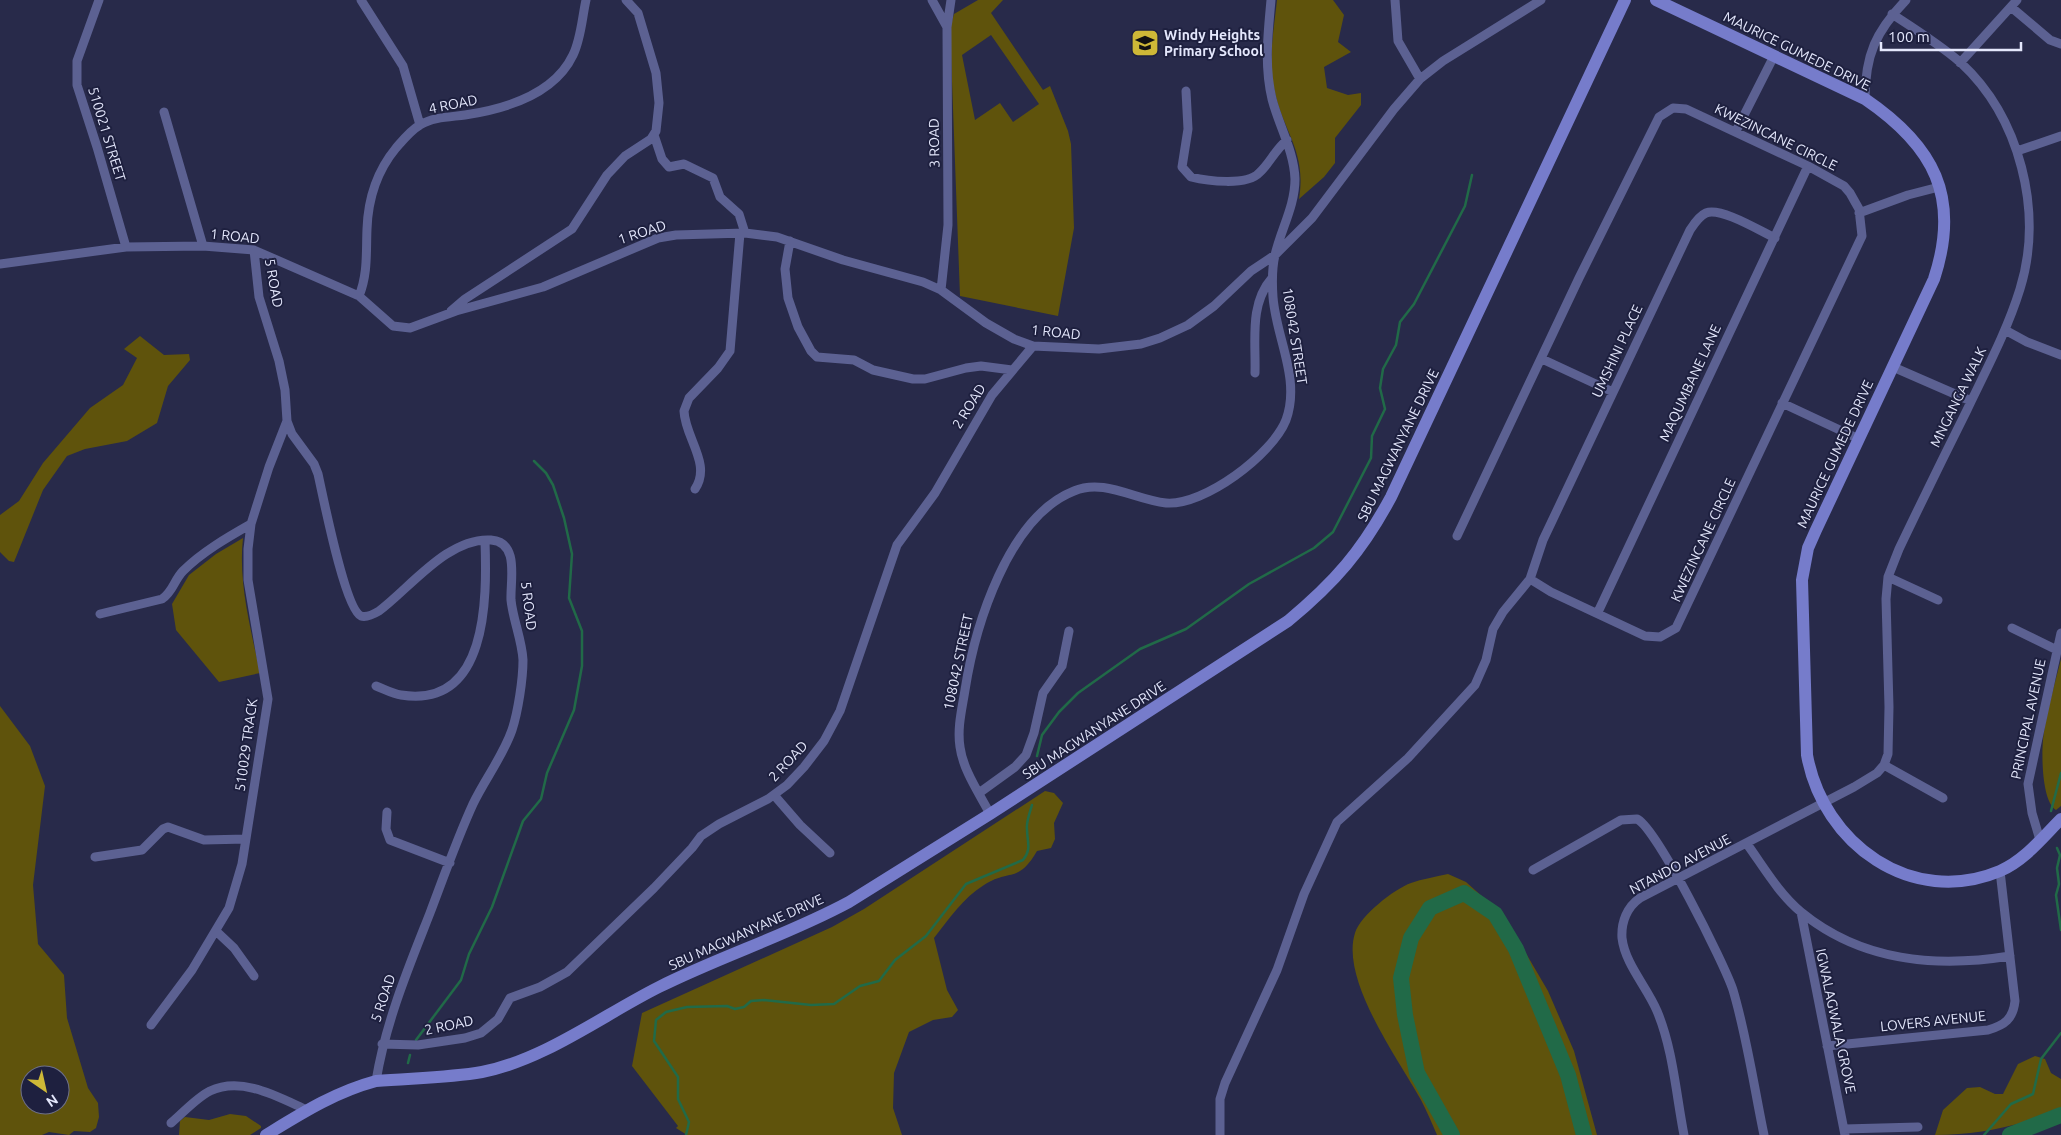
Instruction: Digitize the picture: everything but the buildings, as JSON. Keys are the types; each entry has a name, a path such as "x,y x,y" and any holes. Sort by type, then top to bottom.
{"main road":[{"name":"SBU MAGWANYANE DRIVE","path":"266,1135 339,1092 376,1081 483,1072 516,1062 581,1030 661,986 812,922 849,902 990,814 1288,621 1331,582 1360,551 1391,498 1625,0"},
{"name":"MAURICE GUMEDE DRIVE","path":"1656,0 1865,98 1907,132 1924,152 1939,187 1944,207 1944,245 1927,297 1816,530 1804,565 1802,598 1806,747 1810,775 1823,803 1837,826 1864,853 1880,864 1899,872 1930,880 1946,881 1981,877 2000,871 2019,860 2061,820"}],"street":[{"name":"510021 STREET","path":"99,0 77,61 77,85 126,247"},
{"path":"361,0 403,66 420,125"},
{"name":"4 ROAD","path":"359,296 366,272 369,211 376,183 394,150 420,125 440,118 490,111 507,106 523,100 550,84 563,72 574,54 586,0"},
{"path":"445,316 465,299 572,228 607,175 625,156 654,135 658,124 659,110 656,73 638,12 626,0"},
{"name":"3 ROAD","path":"932,0 947,27 948,225 947,257 941,290"},
{"path":"947,27 951,0"},
{"name":"108042 STREET","path":"990,814 960,751 959,726 975,637 983,612 998,578 1035,520 1049,505 1063,495 1078,489 1091,487 1106,488 1168,503 1190,500 1226,481 1270,445 1285,422 1291,384 1274,300 1272,278 1275,255 1291,208 1295,181 1293,160 1273,102 1266,67 1271,0"},
{"path":"1395,0 1398,41 1420,78"},
{"path":"1275,255 1312,218 1420,78 1443,61 1541,0"},
{"path":"1865,98 1865,82 1872,48 1881,27 1906,0"},
{"path":"1960,63 2014,3 2050,40 2061,44"},
{"name":"MNGANGA WALK","path":"1884,765 1889,741 1886,608 1888,577 1899,550 2005,330 2021,288 2029,248 2028,200 2017,151 1993,102 1960,63 1892,14"},
{"path":"1736,131 1774,56"},
{"path":"1186,91 1188,129 1182,167 1191,177 1218,181 1254,178 1261,172 1277,148 1287,140"},
{"name":"KWEZINCANE CIRCLE","path":"1457,536 1627,180 1660,117 1673,108 1686,109 1808,166 1844,186 1850,193 1859,213 1862,227 1858,246 1676,628 1669,633 1652,637 1551,592 1531,577"},
{"path":"164,112 203,246"},
{"path":"654,135 662,159 668,167 684,164 713,178 720,197 739,214 742,233 730,351 718,368 689,398 684,411 702,470 700,482 695,490"},
{"path":"2017,151 2061,136"},
{"name":"MAQUMBANE LANE","path":"1598,612 1808,166"},
{"path":"1859,213 1908,195 1939,187"},
{"name":"UMSHINI PLACE","path":"1531,577 1543,540 1690,230 1698,219 1706,213 1717,212 1775,238"},
{"name":"1 ROAD","path":"0,264 126,247 203,246 254,250 359,296 393,326 401,329 421,326 445,316 542,287 658,238 676,235 759,233 790,241 844,260 923,282 941,290 986,323 1014,339 1033,346 1071,349 1112,348 1160,338 1202,316 1245,276 1275,255"},
{"path":"790,241 785,269 788,298 798,327 811,352 817,357 854,360 873,370 913,380 981,366 1012,370"},
{"name":"5 ROAD","path":"254,250 259,297 277,353 285,390 287,421 292,434 314,464 318,474 340,566 350,599 360,615 369,616 379,611 433,563 452,550 486,541 501,543 509,550 511,559 512,602 523,659 512,730 473,804 404,977 382,1044 376,1081"},
{"path":"1255,374 1257,304 1262,291 1272,278"},
{"path":"2005,330 2035,346 2061,355"},
{"name":"2 ROAD","path":"382,1044 418,1046 465,1038 481,1033 498,1019 510,998 522,995 561,977 567,972 654,888 701,836 774,795 804,767 834,724 851,684 897,545 935,493 983,408 1033,346"},
{"path":"1542,359 1614,392"},
{"path":"1893,367 1971,401"},
{"path":"1782,403 1859,439"},
{"name":"510029 TRACK","path":"152,1025 192,970 216,931 234,895 246,839 268,699 248,580 248,550 251,524 275,447 287,421"},
{"path":"100,614 162,599 170,593 180,573 190,564 230,535 251,524"},
{"path":"376,686 400,695 431,695 454,682 470,665 481,624 486,574 486,541"},
{"path":"1220,1135 1220,1099 1225,1083 1277,970 1304,894 1337,822 1408,758 1475,686 1486,660 1491,637 1498,620 1531,577"},
{"path":"1888,577 1938,600"},
{"path":"2012,628 2057,650"},
{"path":"979,793 1015,767 1026,755 1034,733 1040,701 1046,686 1062,666 1069,631"},
{"name":"PRINCIPAL AVENUE","path":"2040,840 2032,813 2028,784 2061,633"},
{"path":"1823,803 1870,778 1884,765 1944,798"},
{"path":"774,795 800,825 830,853"},
{"name":"NTANDO AVENUE","path":"1684,1135 1662,1026 1649,994 1624,948 1622,929 1625,917 1634,903 1823,803"},
{"path":"387,812 386,829 389,840 450,863"},
{"path":"1533,870 1613,824 1632,818 1640,820 1650,831 1678,879 1732,986 1764,1135"},
{"path":"95,857 142,850 162,829 168,827 204,840 246,839"},
{"path":"1747,844 1783,892 1801,912 1854,943 1918,961 1983,960 2010,956"},
{"name":"LOVERS AVENUE","path":"1827,1046 1988,1030 2003,1025 2012,1016 2014,1010 2010,956 2000,871"},
{"name":"IGWALAGWALA GROVE","path":"1801,912 1845,1132"},
{"path":"216,931 234,948 254,976"},
{"path":"171,1123 201,1097 220,1088 244,1086 266,1092 306,1110"},
{"path":"1845,1132 1918,1128"}],"shaded area":[{"path":"978,0 1003,0 991,13 1043,90 1050,86 1068,131 1071,144 1074,228 1058,316 960,296 950,28 954,14","holes":["991,35 1039,104 1013,122 1000,103 975,120 962,55"]},
{"path":"1277,0 1333,0 1344,15 1338,42 1351,52 1324,67 1327,88 1348,95 1361,93 1361,105 1335,138 1335,163 1324,177 1299,199 1300,167 1297,154 1282,117 1272,77 1272,44"},
{"path":"140,336 164,355 189,354 190,360 168,386 157,423 127,441 85,449 67,456 43,490 14,562 9,561 0,552 0,515 19,501 43,463 90,408 123,385 137,358 124,349"},
{"path":"243,538 242,572 244,589 260,673 219,682 176,630 172,604 189,575 216,554"},
{"path":"2061,659 2061,806 2056,810 2051,805 2047,796 2043,774 2042,750 2044,732"},
{"path":"0,706 30,746 45,786 33,885 38,944 64,975 67,1018 88,1088 98,1103 99,1117 96,1128 90,1132 74,1131 69,1135 49,1132 42,1135 0,1135"},
{"path":"1045,791 1054,793 1063,803 1054,823 1055,839 1051,848 1037,851 1019,872 993,880 976,890 957,909 934,938 947,990 958,1010 952,1017 933,1020 909,1032 894,1073 893,1108 902,1135 687,1135 676,1128 678,1126 632,1066 642,1013 832,927 864,909"},
{"path":"1448,874 1466,882 1504,916 1548,991 1574,1051 1597,1135 1437,1135 1421,1100 1386,1042 1363,996 1356,973 1353,952 1355,933 1358,926 1378,904 1411,883"},
{"path":"2035,1056 2045,1059 2051,1073 2061,1079 2061,1108 2052,1110 2032,1120 2005,1127 1970,1133 1935,1135 1943,1110 1967,1088 1980,1087 1995,1094 2003,1094 2018,1064"},
{"path":"230,1114 246,1116 261,1126 261,1128 250,1135 179,1135 180,1121 185,1117 209,1120"}],"waterway":[{"path":"1037,756 1042,735 1059,712 1078,693 1140,649 1186,629 1249,584 1314,548 1333,532 1371,458 1372,436 1385,409 1380,388 1383,369 1396,345 1400,322 1414,304 1465,206 1472,175"},
{"path":"416,1040 461,980 469,954 492,907 523,821 541,799 547,773 574,710 582,666 582,631 569,598 572,554 564,518 553,485 546,473 534,461"},
{"path":"2051,811 2061,773"},
{"path":"686,1135 689,1122 678,1099 678,1077 654,1041 656,1020 666,1012 687,1007 727,1006 735,1009 744,1007 751,1001 764,1000 811,1005 834,1004 860,986 879,981 895,960 926,936 966,884 1023,860 1028,849 1027,823 1032,805"},
{"path":"2057,848 2060,855 2057,868 2059,884 2056,895 2061,930"},
{"path":"1452,1135 1417,1073 1405,1015 1401,978 1411,938 1430,908 1464,893 1495,914 1516,949 1568,1075 1584,1135"},
{"path":"1984,1135 2011,1104 2033,1094 2041,1059 2061,1033"},
{"path":"408,1063 410,1055"},
{"path":"2010,1135 2061,1115"}],"place":[{"name":"Windy Heights Primary School","path":"1145,43"}]}
